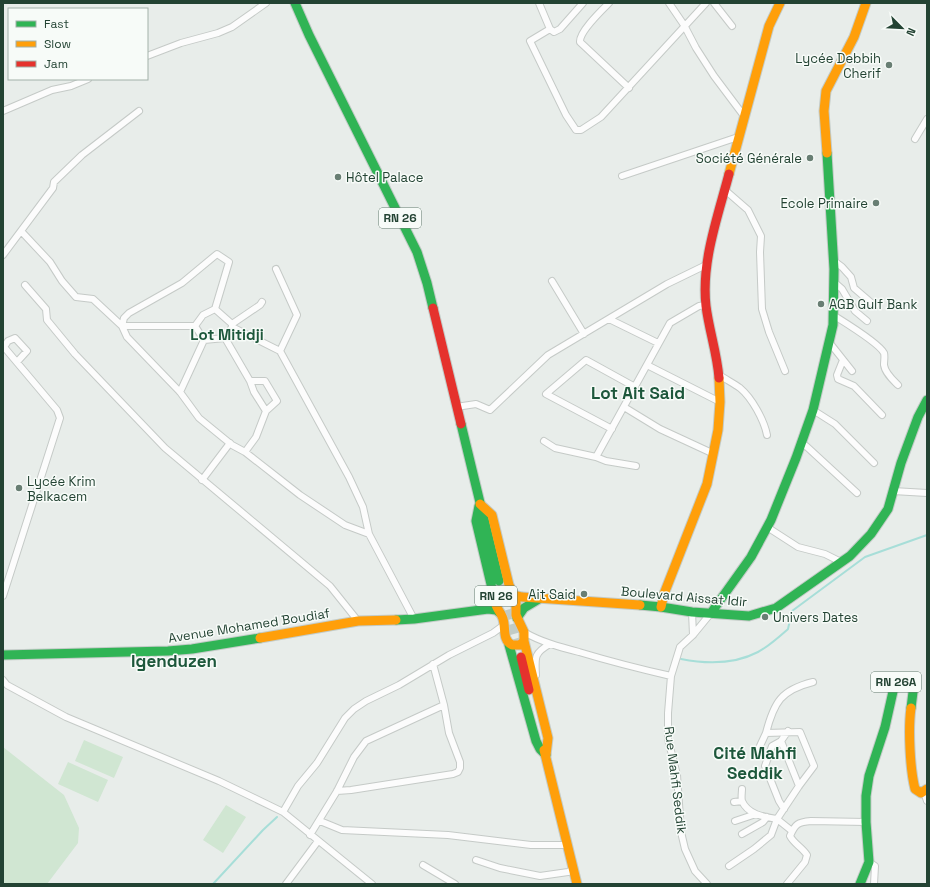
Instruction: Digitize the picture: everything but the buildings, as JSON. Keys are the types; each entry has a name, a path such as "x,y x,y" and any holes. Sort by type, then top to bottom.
{"street":[{"path":"148,56 181,43 218,34 232,27 266,3"},
{"name":"RN 26","path":"295,3 417,252 427,283 499,581"},
{"path":"539,3 550,29 554,32 560,30 583,3"},
{"path":"608,3 579,39 580,42 629,88"},
{"path":"669,3 684,25 696,48 744,116"},
{"path":"550,29 530,41 566,115 576,130 581,130 601,117 629,88 684,25 706,3"},
{"path":"714,3 732,26"},
{"path":"661,607 664,594 707,484 714,454 718,430 720,402 718,374 706,305 706,265 726,190 738,137 769,26 780,3"},
{"path":"712,613 751,557 767,527 796,458 813,410 833,325 834,261 824,111 826,91 854,37 866,3"},
{"path":"3,111 52,90 71,86 86,80"},
{"path":"3,255 53,188 54,182 82,155 139,110"},
{"path":"915,139 927,119"},
{"path":"622,176 738,137"},
{"path":"726,190 748,210 761,236 760,252 762,309 769,332 785,371"},
{"path":"22,231 50,262 62,281 76,297 93,299 122,326 127,337 180,392 199,418 300,495 345,525 369,534"},
{"path":"122,326 124,318 128,313 182,282 218,254 229,262 215,308 203,316 195,326"},
{"path":"834,261 851,277 854,288 875,306"},
{"path":"456,407 476,404 490,410 548,355 667,284 706,265"},
{"path":"276,269 297,315 280,350"},
{"path":"552,281 584,334"},
{"path":"834,282 842,289 855,311 867,322"},
{"path":"25,285 46,309 47,320 75,354 165,448 330,586 358,621"},
{"path":"225,338 232,325 262,302"},
{"path":"596,457 670,323 699,306 706,305"},
{"path":"215,308 232,325 280,350 349,476 363,507 369,534 414,618"},
{"path":"833,315 857,330 881,349 884,354 884,367 887,373 898,385"},
{"path":"609,319 658,343"},
{"path":"122,326 195,326"},
{"path":"195,326 204,340"},
{"path":"204,340 225,338"},
{"path":"225,338 266,411"},
{"path":"180,392 204,340"},
{"path":"829,342 852,371"},
{"path":"612,429 546,394 586,360 635,387"},
{"path":"844,360 837,375 838,379 854,386 882,415"},
{"path":"3,596 60,418 57,410 17,362"},
{"path":"647,365 720,402"},
{"path":"718,374 740,388 747,396 764,423 767,434"},
{"path":"244,452 256,437 266,411 277,401 265,381 250,381"},
{"name":"Boulevard Aissat Idir","path":"514,595 539,599 661,607 692,612 749,616 776,608 850,556 871,534 888,509 901,463 918,417 927,401"},
{"path":"624,407 660,429 714,454"},
{"path":"813,410 835,424 874,463"},
{"path":"544,441 555,448 596,457 606,461 636,466"},
{"path":"202,480 230,443"},
{"path":"801,444 806,446 857,493"},
{"path":"893,491 927,493"},
{"name":"RN 26","path":"480,504 492,515 509,585 517,603 517,618 524,637 548,738 546,755"},
{"name":"RN 26","path":"480,504 476,521 495,601 504,625 506,637 536,741 540,749 546,755"},
{"path":"767,527 798,547 825,554 842,562"},
{"name":"RN 26","path":"495,601 497,596 503,592 510,592 514,595"},
{"path":"517,618 524,608 539,599"},
{"path":"488,609 495,601"},
{"path":"488,609 496,610 500,613"},
{"name":"Avenue Mohamed Boudiaf","path":"3,654 99,654 192,649 358,621 414,618 488,609"},
{"path":"692,612 693,635"},
{"name":"Rue Mahfi Seddik","path":"707,884 695,871 685,849 681,832 677,775 668,739 668,713 671,676 680,648 712,613"},
{"path":"283,812 298,786 317,763 345,718 354,710 366,700 399,685 449,655 493,633 504,625"},
{"path":"493,633 500,636 509,645 513,646 521,644 524,637 535,639 671,676"},
{"path":"538,698 536,655 540,650 550,644"},
{"name":"RN 26","path":"521,657 577,884"},
{"path":"337,791 453,774 458,772 460,762 449,733 444,705 433,664"},
{"name":"RN 26A","path":"860,884 869,862 866,796 870,776 885,727 894,687 897,680 903,677 910,678 914,684 910,716 913,781 915,789 926,794"},
{"path":"3,680 7,685 66,717 212,778 283,812 372,884"},
{"path":"759,748 766,733 769,719 778,701 786,693 802,685 813,682"},
{"path":"310,835 320,821 337,791 354,757 366,741 444,705"},
{"path":"729,866 771,835 777,819 814,766 800,732 788,731 766,733"},
{"path":"784,809 779,801 765,766 772,746 781,741 788,731"},
{"path":"781,741 800,786"},
{"path":"742,789 742,801 750,812 777,819 792,831"},
{"path":"734,802 742,801"},
{"path":"735,820 756,814"},
{"path":"742,834 763,822 767,817"},
{"path":"320,821 342,830 448,835 531,845 568,845"},
{"path":"787,884 805,862 807,855 803,850 794,844 790,836 794,826 802,822 811,821 866,822"},
{"path":"286,884 318,841"},
{"path":"476,860 500,868 540,876 568,872 574,869"},
{"path":"869,862 875,866 874,884"},
{"path":"423,865 455,884"}],"green space":[{"path":"84,740 123,757 114,778 75,761"},
{"path":"3,747 64,795 79,828 78,843 47,884 3,884"},
{"path":"68,762 108,780 98,802 58,784"},
{"path":"226,805 246,817 223,853 203,840"}],"waterway":[{"path":"681,659 700,662 720,662 740,659 758,652 788,629 792,611 865,557 927,535"},
{"path":"213,884 277,817"}],"tunnel":[{"path":"499,581 521,657"}],"traffic: fast":[{"path":"295,3 309,35 417,252 433,308"},
{"path":"711,613 751,557 771,520 796,458 813,410 833,325 834,269 827,153"},
{"path":"640,605 692,612 749,616 776,608 850,556 871,534 888,509 901,463 918,417 927,400"},
{"path":"461,424 499,581"},
{"path":"479,506 476,521 495,601"},
{"path":"517,618 524,608 539,599"},
{"path":"396,620 488,609 496,610 500,613"},
{"path":"3,655 168,651 192,649 260,638"},
{"path":"509,645 536,741 540,749 546,755"},
{"path":"860,884 869,862 866,822 866,796 869,776 885,727 894,687 900,678 910,678 914,684 911,708"}],"traffic: slow":[{"path":"729,174 769,26 780,3"},
{"path":"827,153 824,111 826,91 854,37 866,3"},
{"path":"661,607 664,594 707,484 718,430 720,402 719,378"},
{"path":"480,504 492,515 509,585 514,595"},
{"path":"524,641 520,645 512,645 507,640 504,622 495,603 496,597 502,592 511,592 516,598 516,615 524,632 524,641 548,738 546,755"},
{"path":"514,595 522,597 640,605"},
{"path":"260,638 358,621 396,620"},
{"path":"911,708 910,738 913,781 915,789 921,793 927,789"},
{"path":"544,750 577,884"}],"traffic: jam":[{"path":"719,378 717,360 707,315 705,289 708,256 729,174"},
{"path":"433,308 461,424"},
{"path":"521,657 529,690"}],"place":[{"name":"Lycée Debbih Cherif","path":"889,65"},
{"name":"Société Générale","path":"810,158"},
{"name":"Hôtel Palace","path":"338,177"},
{"name":"Ecole Primaire","path":"876,203"},
{"name":"AGB Gulf Bank","path":"821,304"},
{"name":"Lycée Krim Belkacem","path":"19,488"},
{"name":"Ait Said","path":"584,594"},
{"name":"Univers Dates","path":"765,617"}],"district":[{"name":"Lot Mitidji","path":"227,335"},
{"name":"Lot Ait Said","path":"638,393"},
{"name":"Igenduzen","path":"174,661"},
{"name":"Cité Mahfi Seddik","path":"755,763"}]}
